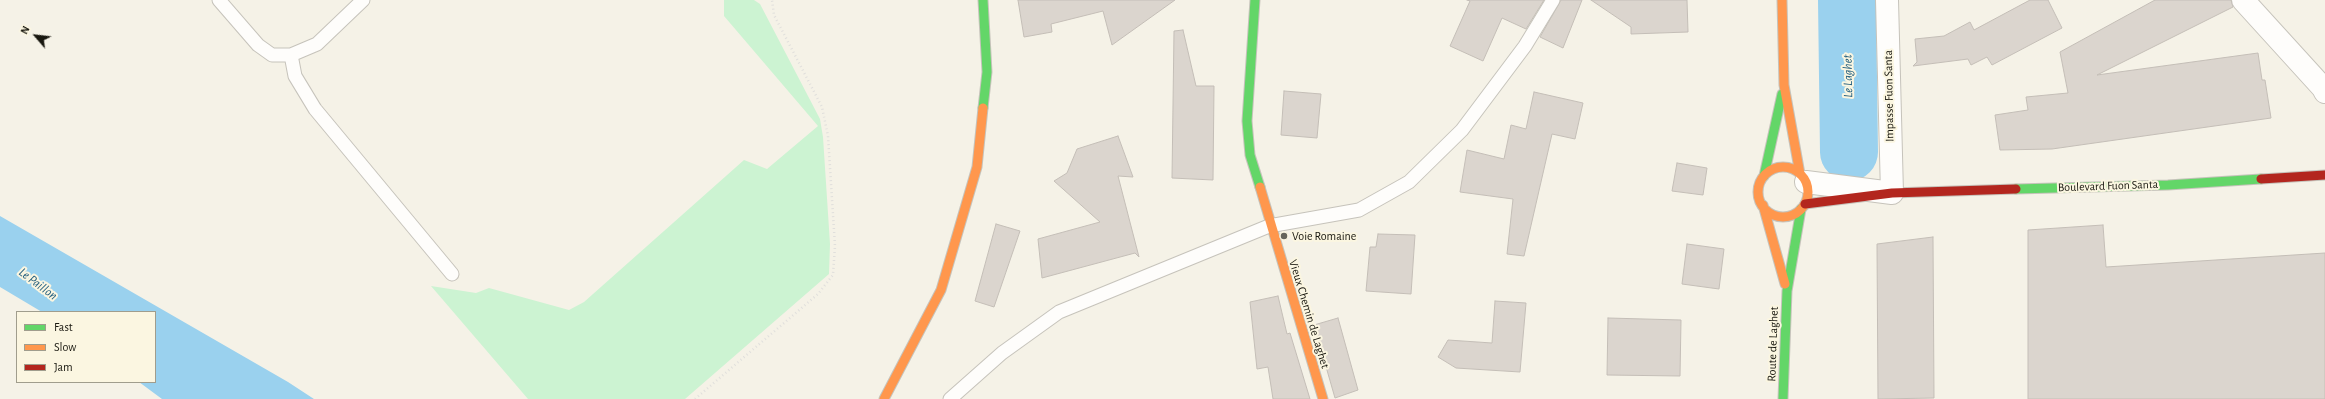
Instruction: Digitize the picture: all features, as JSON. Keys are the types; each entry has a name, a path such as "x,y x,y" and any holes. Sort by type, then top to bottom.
{"street":[{"path":"884,399 941,290 977,167 987,72 983,0"},
{"name":"Vieux Chemin de Laghet","path":"1255,0 1251,29 1246,121 1250,155 1269,226 1323,399"},
{"path":"1782,0 1784,85 1803,178 1808,189 1803,207 1788,216 1781,217 1773,215 1762,205 1759,190 1764,176 1784,85"},
{"name":"Impasse Fuon Santa","path":"1887,0 1892,193"},
{"path":"2243,0 2325,92"},
{"path":"1764,176 1778,168 1790,168 1803,178"},
{"name":"Boulevard Fuon Santa","path":"1803,207 1892,193 2168,185 2325,175"},
{"name":"Boulevard Fuon Santa","path":"1803,178 1892,193"},
{"name":"Route de Laghet","path":"1762,205 1787,291"},
{"name":"Route de Laghet","path":"1783,399 1787,291 1803,207"}],"lane":[{"path":"219,0 258,45 272,55 291,55 317,44 362,0"},
{"path":"950,399 1002,354 1059,312 1269,226 1359,210 1408,182 1462,130 1525,46 1553,0"},
{"path":"291,55 295,76 315,109 452,274"}],"path":[{"path":"695,399 818,294 833,275 835,246 828,136 822,108 774,15 772,0"}],"green space":[{"path":"724,0 754,0 760,4 820,119 823,137 830,244 829,274 685,399 528,399 431,286 476,293 489,288 569,310 584,302 744,160 767,169 818,126 724,16"}],"water":[{"name":"Le Paillon","path":"0,216 288,382 314,399 162,399 140,383 156,383 156,311 40,311 0,287"}],"building":[{"path":"1018,0 1175,0 1112,45 1103,11 1051,24 1052,32 1024,37"},
{"path":"1467,0 1544,0 1526,29 1502,18 1483,61 1450,46 1470,1"},
{"path":"1561,0 1582,0 1563,48 1540,37"},
{"path":"1591,0 1687,0 1688,32 1631,34 1631,27"},
{"path":"2030,0 2048,0 2062,28 1992,65 1987,57 1971,65 1968,59 1913,66 1917,62 1915,39 1944,36 1970,22 1974,30"},
{"path":"2155,0 2231,0 2233,7 2097,75 2258,53 2262,80 2265,80 2271,118 2052,149 2000,150 1995,115 2028,110 2026,97 2068,93 2060,52"},
{"path":"1183,30 1196,86 1214,86 1213,180 1172,178 1174,31"},
{"path":"1284,91 1321,94 1317,138 1281,135"},
{"path":"1534,92 1583,103 1575,139 1552,134 1524,256 1507,254 1513,199 1460,192 1467,150 1504,159 1511,125 1526,129"},
{"path":"1118,136 1133,177 1118,176 1139,257 1135,253 1042,278 1038,239 1100,222 1054,181 1067,173 1077,149"},
{"path":"1677,163 1707,168 1703,195 1672,191"},
{"path":"996,224 1020,231 994,307 975,301"},
{"path":"2103,225 2106,267 2325,253 2325,399 2028,399 2028,230"},
{"path":"1378,234 1415,235 1411,294 1366,291 1370,247 1376,247"},
{"path":"1933,237 1934,398 1878,399 1877,244"},
{"path":"1687,244 1724,249 1719,289 1682,284"},
{"path":"1278,296 1287,334 1290,333 1310,399 1273,399 1268,367 1257,369 1250,302"},
{"path":"1495,301 1526,303 1520,372 1456,368 1438,357 1448,340 1492,343"},
{"path":"1338,318 1358,390 1335,398 1314,325"},
{"path":"1608,318 1681,320 1680,376 1607,375"}],"waterway":[{"name":"Le Laghet","path":"1847,0 1849,152"}],"traffic: fast":[{"path":"983,0 987,72 983,108"},
{"path":"1255,0 1247,121 1250,155 1260,187"},
{"path":"1764,176 1782,94"},
{"path":"2016,189 2168,185 2261,179"},
{"path":"1783,399 1787,291 1801,209"}],"traffic: slow":[{"path":"1782,0 1784,85 1800,174"},
{"path":"884,399 941,290 977,167 983,108"},
{"path":"1783,167 1792,169 1803,178 1808,192 1806,201 1797,212 1783,217 1774,215 1763,206 1758,192 1760,183 1769,172 1783,167"},
{"path":"1260,187 1323,399"},
{"path":"1763,205 1785,284"}],"traffic: jam":[{"path":"2261,179 2325,175"},
{"path":"1805,204 1892,193 2016,189"}],"place":[{"name":"Voie Romaine","path":"1284,236"}]}
